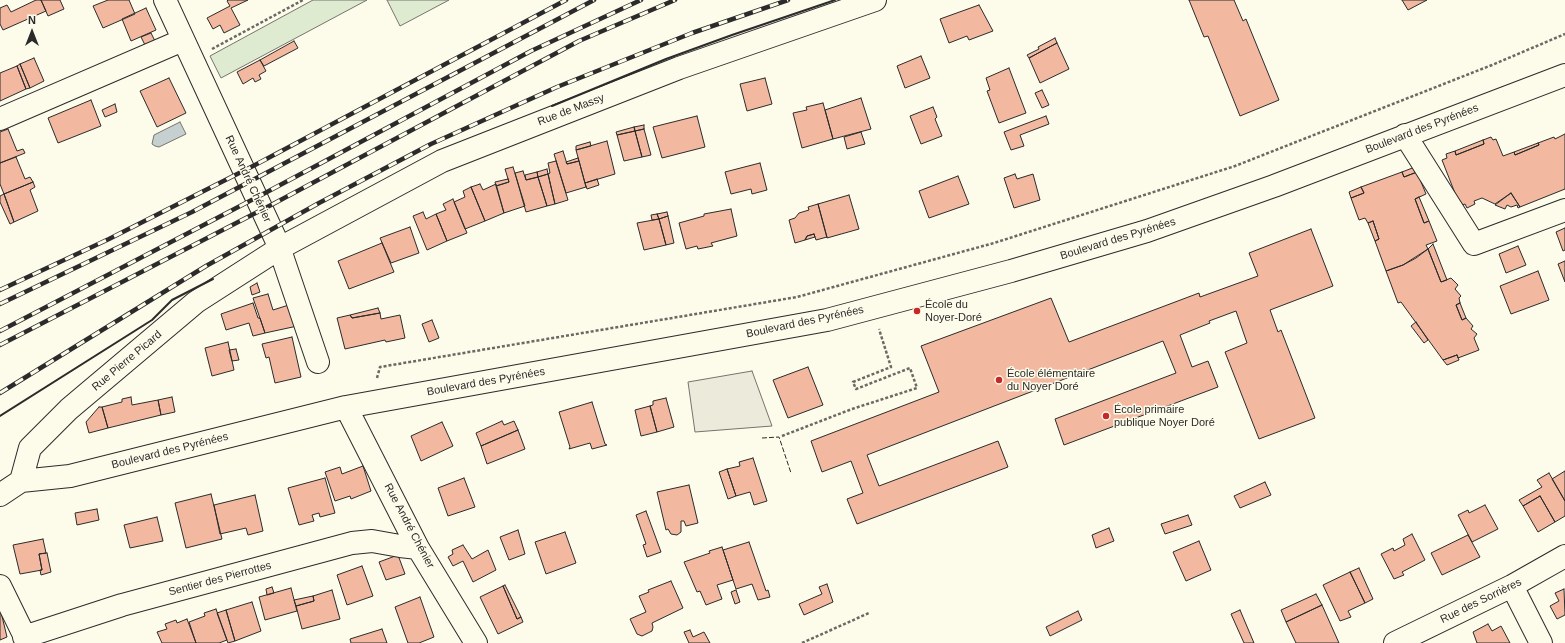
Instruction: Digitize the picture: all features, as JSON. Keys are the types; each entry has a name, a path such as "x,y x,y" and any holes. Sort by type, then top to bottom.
{"street":[{"name":"Rue André Chénier","path":"165,0 280,248 318,362"},
{"name":"Rue de Massy","path":"280,248 442,161 679,68 875,0"},
{"path":"0,119 187,50"},
{"name":"Boulevard des Pyrénées","path":"21,481 70,476 346,407 827,320 1011,271 1147,231 1260,191 1565,75"},
{"path":"1405,136 1474,244 1565,210"},
{"name":"Rue Pierre Picard","path":"21,481 30,448 69,409 196,302 280,248"},
{"name":"Rue André Chénier","path":"346,407 418,548 476,643"},
{"path":"0,495 21,481"},
{"name":"Sentier des Pierrottes","path":"26,640 122,606 352,544 372,541 418,548"},
{"name":"Rue des Sorrières","path":"1395,643 1512,586 1565,556"},
{"path":"0,586 26,640"},
{"path":"1512,586 1541,643"}],"path":[{"path":"187,50 303,0"},
{"path":"369,403 380,367 797,296 994,243 1235,166 1492,65 1565,34"},
{"path":"782,436 852,409 917,388 910,368 856,389 853,382 891,367 872,308"},
{"path":"802,643 869,613"}],"green space":[{"path":"313,0 367,0 221,78 210,56"},
{"path":"387,0 449,0 400,26"}],"shaded area":[{"path":"180,122 186,134 159,147 152,144 154,135"},
{"path":"752,371 772,426 695,432 688,382"}],"building":[{"path":"36,0 41,0 46,11 3,30 0,24 0,8 7,5 11,12"},
{"path":"41,0 60,0 64,9 48,16"},
{"path":"108,0 129,0 135,14 103,28 93,6"},
{"path":"248,0 231,8 240,25 224,33 220,25 213,29 207,18 230,6 227,1"},
{"path":"1189,0 1234,0 1243,21 1246,19 1279,100 1240,116 1208,36 1204,37"},
{"path":"1402,0 1427,0 1408,10"},
{"path":"979,5 993,31 969,40 967,36 949,43 940,19"},
{"path":"146,8 156,30 131,41 122,19"},
{"path":"151,33 156,43 146,47 141,37"},
{"path":"1055,38 1057,43 1029,58 1027,55"},
{"path":"294,41 298,48 264,66 260,60"},
{"path":"1057,43 1069,69 1040,83 1029,58"},
{"path":"921,56 930,78 905,88 897,66"},
{"path":"34,58 44,81 30,88 20,64"},
{"path":"260,60 266,71 259,75 261,79 255,82 253,78 243,84 237,72"},
{"path":"20,64 30,88 26,89 17,66"},
{"path":"17,66 26,89 0,101 0,73"},
{"path":"1009,68 1026,113 999,123 987,91 990,90 986,78"},
{"path":"169,78 186,113 157,127 140,91"},
{"path":"765,78 772,104 747,111 740,84"},
{"path":"1042,90 1049,105 1042,108 1035,93"},
{"path":"861,98 871,129 833,139 825,110"},
{"path":"91,100 101,126 58,143 48,118"},
{"path":"823,103 833,139 802,148 793,113 807,110 806,107"},
{"path":"115,104 117,112 105,117 102,110"},
{"path":"933,107 937,117 935,119 942,136 921,144 910,116"},
{"path":"697,116 705,147 662,158 653,127"},
{"path":"1046,116 1049,124 1020,135 1024,146 1011,150 1004,132"},
{"path":"644,125 644,129 635,131 634,127"},
{"path":"634,127 635,131 617,135 616,132"},
{"path":"8,129 17,151 23,149 25,153 0,163 0,132"},
{"path":"644,129 651,155 642,157 635,131"},
{"path":"635,131 642,157 624,161 617,135"},
{"path":"861,132 865,144 847,149 844,137"},
{"path":"1565,134 1565,189 1520,207 1511,193 1495,204 1482,198 1474,201 1475,204 1467,208 1465,204 1460,206 1442,160 1447,158 1446,154 1455,151 1456,155 1484,144 1483,140 1491,137 1493,140 1496,139 1503,156 1514,152 1515,155 1539,145 1538,143 1554,137 1555,139"},
{"path":"1483,140 1484,144 1456,155 1455,151"},
{"path":"607,141 615,174 585,183 576,150"},
{"path":"590,142 591,146 576,150 576,146"},
{"path":"1538,143 1539,145 1515,155 1514,152"},
{"path":"563,151 567,164 579,161 586,187 566,193 554,154"},
{"path":"16,157 25,179 30,177 33,182 4,194 0,184 0,163"},
{"path":"578,158 579,161 567,164 566,162"},
{"path":"556,161 568,200 555,204 548,174 550,173 548,163"},
{"path":"760,163 767,190 752,194 751,189 731,194 725,172"},
{"path":"513,167 525,206 504,213 496,186 509,182 505,169"},
{"path":"1415,167 1417,172 1404,177 1402,172"},
{"path":"547,169 548,174 538,177 537,172"},
{"path":"523,171 526,180 538,177 547,206 526,212 515,173"},
{"path":"537,172 538,177 526,180 525,175"},
{"path":"1402,172 1404,177 1417,172 1426,194 1415,199 1424,223 1429,221 1437,241 1426,245 1428,249 1416,258 1403,265 1386,271 1375,241 1379,239 1373,221 1368,223 1365,218 1359,220 1351,198 1364,193 1361,187"},
{"path":"548,174 555,204 547,206 538,177"},
{"path":"1015,174 1017,179 1033,174 1040,200 1014,208 1004,178"},
{"path":"958,176 969,204 929,218 919,191"},
{"path":"508,179 509,182 496,186 495,182"},
{"path":"597,179 599,185 587,189 585,183"},
{"path":"33,182 35,187 30,190 38,211 14,222 4,194"},
{"path":"480,184 483,190 496,184 504,213 485,221 471,187"},
{"path":"471,187 485,221 465,229 454,202 465,197 463,191"},
{"path":"1361,187 1364,193 1351,198 1349,192"},
{"path":"1511,193 1520,207 1518,208 1517,205 1511,207 1507,205 1505,209 1495,205"},
{"path":"4,194 14,222 10,224 0,202 0,196"},
{"path":"849,195 859,229 827,238 818,204"},
{"path":"1419,197 1429,221 1424,223 1415,199"},
{"path":"453,199 467,233 447,241 436,214 446,210 443,204"},
{"path":"818,204 827,237 816,240 814,234 807,236 805,240 795,243 789,220 795,218 799,213 809,210 808,207"},
{"path":"731,209 737,236 711,243 713,246 698,249 697,246 686,249 679,223 704,216 704,214"},
{"path":"423,212 426,219 436,214 447,241 427,250 413,216"},
{"path":"667,212 668,216 659,219 657,214"},
{"path":"657,214 659,219 652,220 651,215"},
{"path":"668,216 674,243 666,245 659,219"},
{"path":"659,219 666,245 644,250 637,223"},
{"path":"1373,221 1379,239 1375,241 1368,223"},
{"path":"410,227 419,253 391,263 380,238"},
{"path":"1565,228 1565,250 1563,251 1556,232"},
{"name":"École élémentaire du Noyer Doré","path":"1311,229 1333,286 1270,310 1278,332 1281,330 1315,418 1259,439 1225,352 1247,343 1236,311 1209,321 1210,323 1180,335 1192,367 1208,361 1218,387 1064,445 1055,419 1176,373 1163,341 867,455 879,486 998,441 1008,467 857,524 847,499 863,493 851,461 822,472 811,441 939,392 921,346 1051,298 1069,342 1199,293 1200,297 1258,276 1249,253"},
{"path":"814,234 815,237 805,240 807,236"},
{"path":"382,243 394,272 349,289 338,261"},
{"path":"1433,244 1447,280 1441,282 1428,249"},
{"path":"1518,246 1526,265 1506,273 1499,254"},
{"path":"1428,249 1441,282 1451,278 1458,285 1455,289 1461,296 1459,298 1460,303 1456,305 1462,320 1466,318 1473,326 1471,329 1477,334 1474,338 1479,350 1458,358 1457,355 1443,360 1401,302 1398,303 1386,271 1403,265"},
{"path":"1565,261 1565,282 1558,264"},
{"path":"1538,271 1549,300 1511,314 1500,286"},
{"path":"257,283 260,292 252,295 250,287"},
{"path":"268,294 273,310 295,303 302,325 265,333 253,298"},
{"path":"253,303 265,333 253,336 249,323 226,330 221,314"},
{"path":"1460,303 1466,318 1462,320 1456,305"},
{"path":"378,308 380,313 352,318 350,315"},
{"path":"380,313 381,319 400,315 405,338 386,342 385,340 345,349 337,318 350,315 352,318"},
{"path":"432,320 439,338 429,342 422,324"},
{"path":"1416,322 1428,340 1424,343 1411,326"},
{"path":"292,337 301,377 275,383 269,357 266,358 262,344"},
{"path":"228,342 234,370 212,376 205,348"},
{"path":"236,349 239,360 232,361 229,350"},
{"path":"1457,355 1459,360 1447,365 1443,360"},
{"path":"808,367 823,405 788,418 773,380"},
{"path":"131,397 132,405 158,400 161,415 108,428 102,407 122,402 122,399"},
{"path":"172,397 175,412 161,415 158,400"},
{"path":"666,398 674,427 657,432 650,406 653,405 653,401"},
{"path":"592,402 605,444 607,445 592,449 590,443 569,449 570,447 559,412"},
{"path":"650,406 657,432 641,436 635,410"},
{"path":"99,407 102,407 108,428 89,433 86,422"},
{"path":"502,421 504,425 514,421 518,430 481,446 476,433"},
{"path":"442,422 453,446 421,461 411,436"},
{"path":"518,430 525,449 487,464 481,446"},
{"path":"753,458 767,501 754,505 750,492 736,496 727,469 740,466 739,462"},
{"path":"363,466 371,491 351,499 350,496 335,501 325,472 340,467 342,474"},
{"path":"727,469 736,496 728,499 719,472"},
{"path":"1565,471 1565,501 1552,479"},
{"path":"1549,473 1565,501 1565,516 1555,522 1540,496 1523,506 1519,500 1542,487 1537,480"},
{"path":"325,478 335,513 320,517 319,513 312,515 314,521 299,525 288,488"},
{"path":"464,478 475,507 448,516 438,488"},
{"path":"1265,482 1271,495 1240,508 1234,496"},
{"path":"689,485 698,523 686,526 684,521 681,521 681,532 677,535 671,534 668,529 666,530 657,492"},
{"path":"211,494 222,539 186,548 175,503"},
{"path":"255,495 263,531 248,535 246,528 220,534 214,505"},
{"path":"1540,496 1555,522 1538,532 1523,506"},
{"path":"1485,505 1498,529 1472,542 1458,515 1468,510 1469,513"},
{"path":"97,509 99,520 77,525 75,513"},
{"path":"646,511 661,552 647,557 643,545 646,544 636,515"},
{"path":"1188,515 1192,525 1165,534 1161,524"},
{"path":"157,517 163,541 130,548 124,525"},
{"path":"1109,528 1114,541 1096,548 1092,535"},
{"path":"518,530 525,554 509,560 500,537"},
{"path":"565,532 576,563 546,574 535,542"},
{"path":"1412,534 1425,560 1402,572 1404,575 1394,579 1381,554 1393,548 1394,551 1405,545 1403,539"},
{"path":"1468,535 1480,557 1442,575 1431,553"},
{"path":"43,539 46,553 39,554 42,570 20,574 13,545"},
{"path":"1199,541 1211,570 1186,581 1173,552"},
{"path":"749,542 766,591 768,590 770,597 758,600 752,584 736,589 723,550"},
{"path":"463,545 472,559 488,550 496,570 473,582 463,561 453,566 448,557 453,554 452,550"},
{"path":"722,547 733,580 717,585 722,599 706,605 700,591 697,592 684,562"},
{"path":"47,553 51,572 41,575 40,570 42,570 39,554"},
{"path":"398,555 405,574 386,580 379,562"},
{"path":"362,566 373,596 347,605 337,575"},
{"path":"1359,568 1373,599 1365,603 1350,572"},
{"path":"1350,572 1365,603 1348,611 1351,617 1340,621 1323,585"},
{"path":"671,581 683,608 652,623 652,631 642,636 637,634 630,619 646,612 639,596 649,592 648,590"},
{"path":"827,584 833,602 804,615 799,604 822,594 819,587"},
{"path":"505,585 521,617 517,619 503,586"},
{"path":"503,586 517,619 521,617 523,622 498,634 480,597"},
{"path":"272,587 274,593 267,595 266,589"},
{"path":"291,588 297,611 265,620 259,597"},
{"path":"1564,589 1565,615 1557,619 1550,606 1559,601 1555,593"},
{"path":"332,590 340,619 302,629 296,606 314,601 313,596"},
{"path":"736,590 740,602 735,604 731,592"},
{"path":"1316,594 1322,605 1286,622 1281,610"},
{"path":"313,596 314,601 296,606 294,600"},
{"path":"420,597 434,637 419,643 408,643 395,607"},
{"path":"252,602 261,631 235,641 226,610"},
{"path":"1322,605 1339,643 1296,643 1286,622"},
{"path":"0,608 7,637 0,640"},
{"path":"216,609 227,640 219,643 196,643 189,622 205,616 204,613"},
{"path":"226,610 235,641 228,643 217,613"},
{"path":"1240,610 1254,643 1244,643 1231,614"},
{"path":"1078,611 1082,620 1050,636 1046,627"},
{"path":"187,619 196,643 162,643 157,632 167,629 165,624 176,620 177,623"},
{"path":"1488,624 1492,631 1501,626 1510,643 1477,643 1473,632"},
{"path":"382,629 387,643 351,643 350,639"},
{"path":"690,630 693,637 704,632 710,643 689,643 684,632"}],"railway":[{"path":"0,290 109,239 255,165 566,0"},
{"path":"0,304 192,212 594,0"},
{"path":"0,331 267,192 531,51 641,0"},
{"path":"0,345 273,204 579,41 675,0"},
{"path":"0,393 206,266 319,203 431,144 557,87 692,33 788,0"}],"fence":[{"path":"762,438 779,437 791,473"}],"wall":[{"path":"552,106 666,59 835,0"},
{"path":"0,416 152,320 172,300 213,279"}],"place":[{"name":"École du Noyer-Doré","path":"917,311"},
{"name":"École élémentaire du Noyer Doré","path":"999,380"},
{"name":"École primaire publique Noyer Doré","path":"1106,416"}]}
